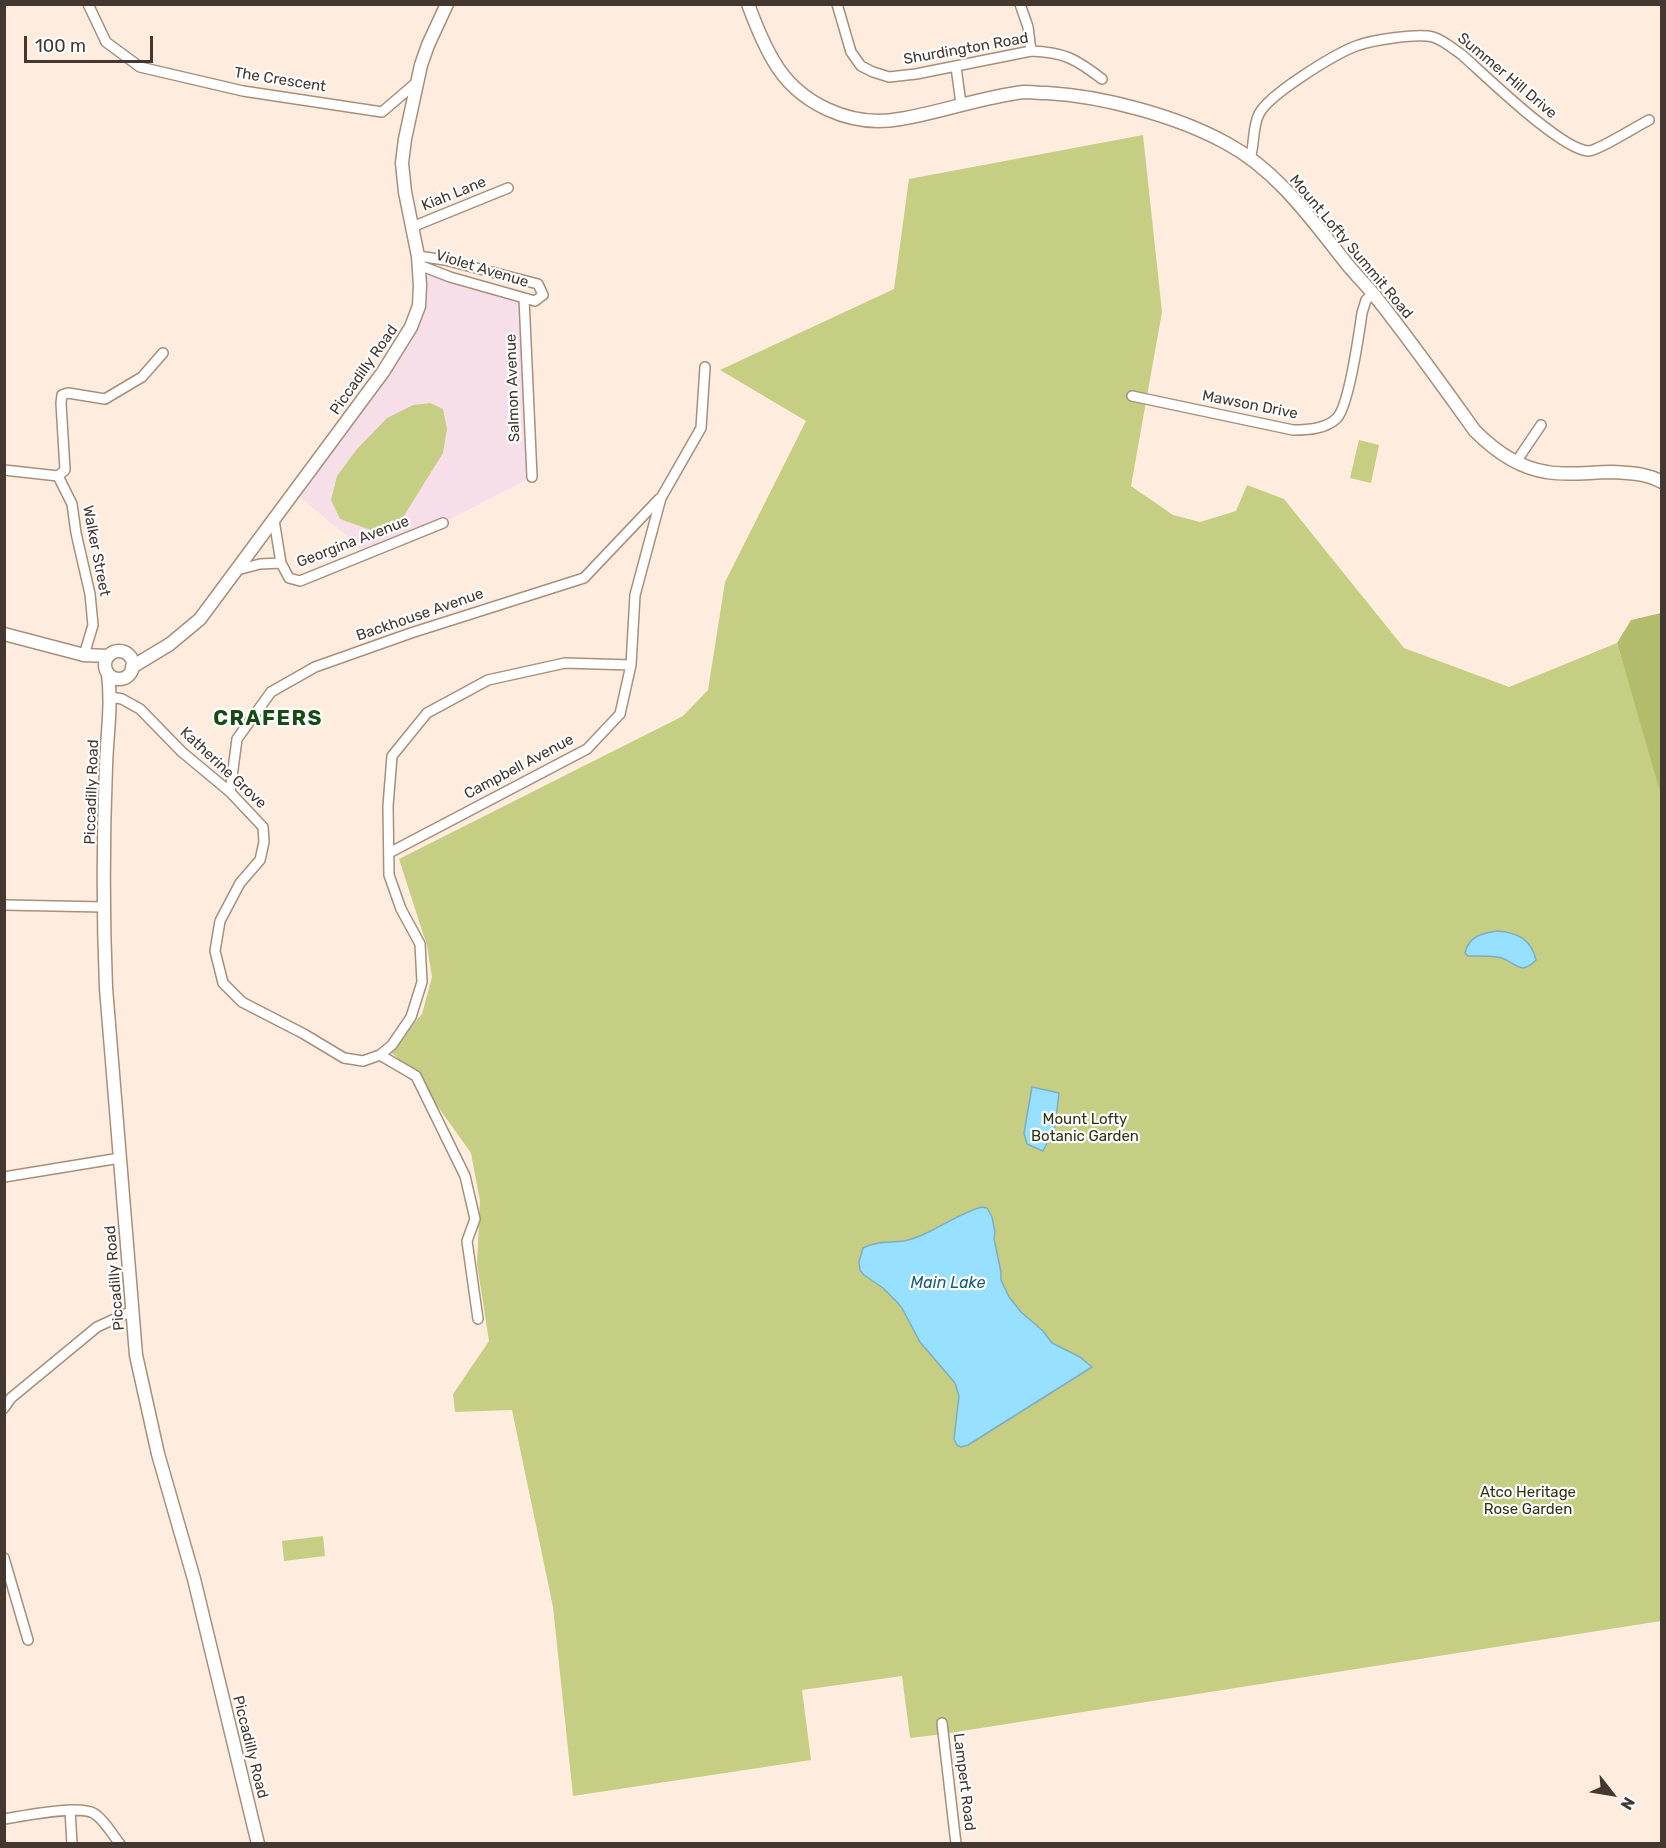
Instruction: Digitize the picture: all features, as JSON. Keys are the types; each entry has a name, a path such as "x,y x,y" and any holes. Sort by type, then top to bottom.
{"main road":[{"name":"Piccadilly Road","path":"130,667 170,644 200,619 406,337 419,306 420,285 402,163 417,82 428,45 447,4"},
{"name":"Mount Lofty Summit Road","path":"748,4 774,61 794,86 827,110 855,119 877,121 900,119 961,104 1026,92 1074,94 1122,105 1196,129 1226,143 1250,158 1302,207 1373,294 1475,431 1492,448 1516,462 1546,472 1634,473 1662,482"},
{"path":"4,634 84,655 108,656"},
{"path":"107,672 105,661 113,652 121,651 130,667"},
{"path":"84,655 117,679 130,667"},
{"path":"111,697 130,667"},
{"name":"Piccadilly Road","path":"107,672 111,697 106,766 104,907 106,988 136,1355 158,1454 194,1579 258,1844"}],"street":[{"name":"The Crescent","path":"88,4 106,42 140,67 243,91 382,112 417,82"},
{"name":"Shurdington Road","path":"837,4 851,52 861,66 873,72 889,76 916,74 1031,51 1059,53 1073,59 1102,79"},
{"path":"1020,4 1028,27 1031,51"},
{"name":"Summer Hill Drive","path":"1250,158 1260,113 1274,96 1357,45 1392,38 1433,37 1445,43 1461,54 1552,133 1572,146 1589,151 1649,120"},
{"path":"956,67 961,104"},
{"name":"Kiah Lane","path":"412,227 508,188"},
{"name":"Violet Avenue","path":"418,260 445,260 538,284 543,295 536,301 524,298 450,277 418,260"},
{"name":"Mawson Drive","path":"1132,396 1293,430 1314,429 1328,424 1336,419 1344,404 1362,313 1366,300 1373,294"},
{"name":"Salmon Avenue","path":"524,298 532,477"},
{"path":"4,470 58,476 65,470 62,395 68,393 105,399 142,377 163,353"},
{"name":"Campbell Avenue","path":"389,853 587,749 620,714 631,665 635,595 661,498 701,428 705,367"},
{"path":"1516,462 1541,425"},
{"name":"Walker Street","path":"58,476 72,504 90,594 93,625 84,655"},
{"name":"Backhouse Avenue","path":"230,792 237,739 271,692 315,667 584,578 661,498"},
{"name":"Georgina Avenue","path":"274,520 281,563 289,578 300,581 443,523"},
{"name":"Georgina Avenue","path":"237,570 260,564 281,563"},
{"path":"478,1319 467,1241 475,1219 465,1176 416,1076 380,1055 392,1046 411,1017 422,982 420,944 401,909 389,875 388,806 392,756 427,713 488,680 565,663 631,665"},
{"name":"Katherine Grove","path":"111,697 122,699 140,709 182,752 230,792 263,827 264,842 260,860 240,883 220,921 215,951 223,983 242,1002 344,1058 363,1061 380,1055"},
{"path":"4,905 104,907"},
{"path":"4,1177 120,1158"},
{"path":"4,1408 11,1398 97,1327 132,1311"},
{"path":"4,1558 28,1640"},
{"name":"Lampert Road","path":"942,1724 956,1844"},
{"path":"70,1810 72,1844"},
{"path":"4,1819 70,1810 93,1812 103,1821 120,1844"}],"shaded area":[{"path":"419,265 524,298 532,477 443,523 368,554 294,492 411,327"}],"green space":[{"name":"Mount Lofty Botanic Garden","path":"1143,135 1162,312 1131,486 1173,515 1200,522 1236,511 1247,485 1284,499 1404,648 1509,687 1617,643 1662,795 1661,1621 910,1738 902,1676 802,1690 811,1760 573,1796 553,1607 512,1410 455,1412 453,1394 489,1341 477,1264 480,1201 471,1153 416,1076 390,1051 422,1014 432,977 427,946 399,859 683,716 708,690 725,582 806,421 720,370 894,289 909,179"},
{"path":"430,403 443,409 447,429 443,453 402,519 374,531 340,519 331,500 337,476 357,449 387,418 413,405"},
{"path":"1359,440 1379,445 1371,483 1350,478"},
{"path":"1662,613 1661,795 1617,643 1631,620"},
{"path":"323,1536 325,1556 284,1561 282,1541"}],"water":[{"path":"1498,931 1512,933 1523,938 1531,947 1536,960 1531,965 1522,968 1502,958 1468,956 1465,953 1467,947 1477,936"},
{"path":"1032,1087 1059,1093 1055,1126 1043,1151 1027,1144 1024,1133"},
{"name":"Main Lake","path":"982,1207 987,1208 992,1217 1001,1280 1009,1297 1052,1343 1080,1357 1092,1367 968,1445 961,1447 954,1439 959,1396 955,1383 920,1342 902,1308 883,1288 864,1275 860,1270 859,1262 863,1248 878,1243 914,1238 962,1214"}],"district":[{"name":"CRAFERS","path":"268,719"}],"park label":[{"name":"Atco Heritage Rose Garden","path":"1528,1502"}]}
